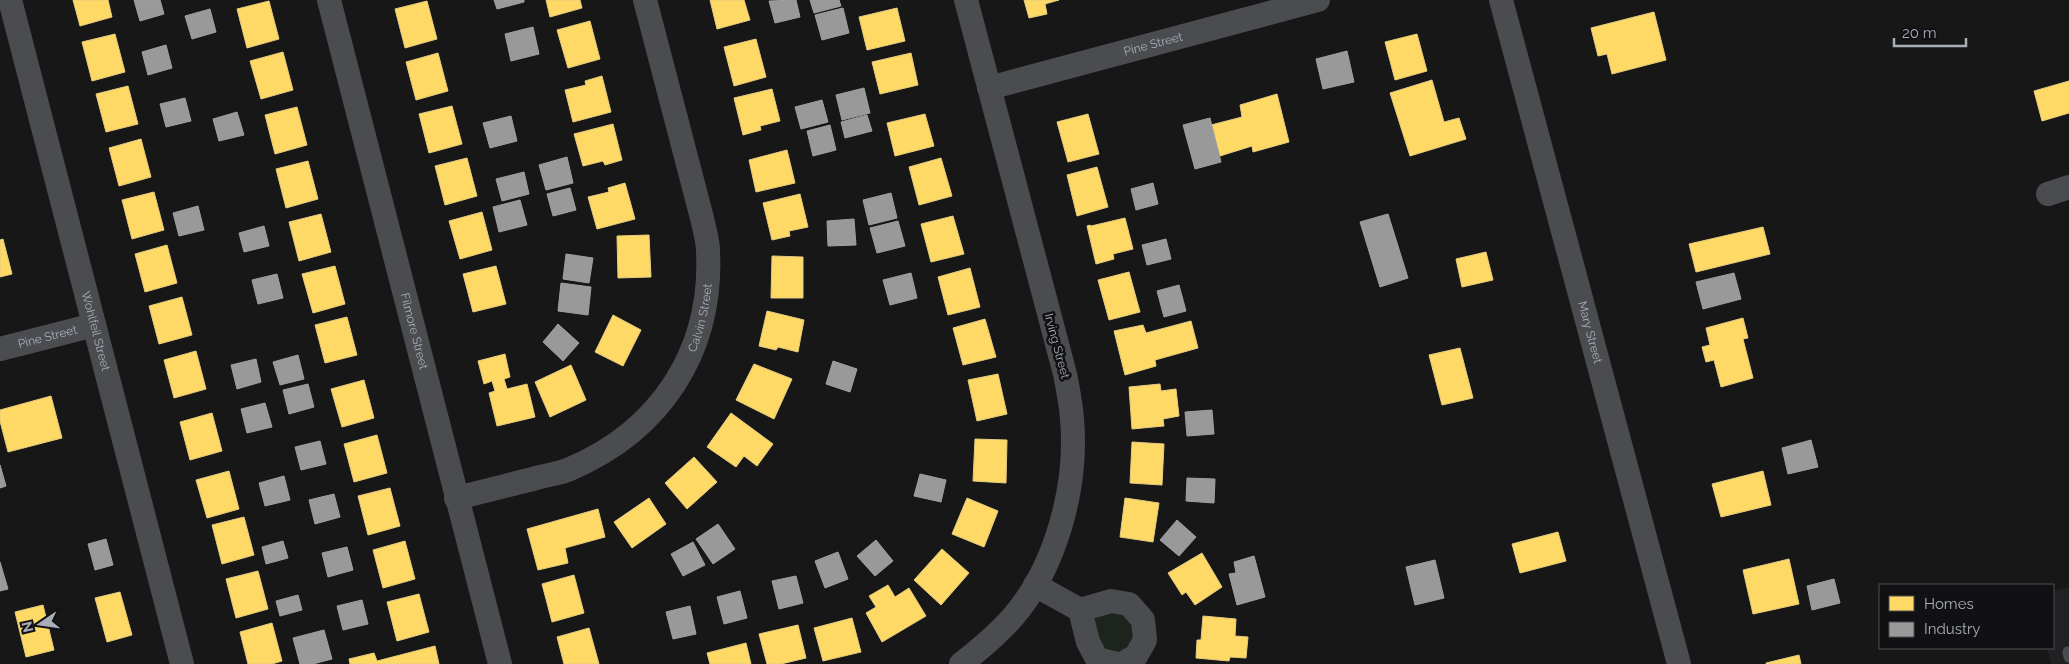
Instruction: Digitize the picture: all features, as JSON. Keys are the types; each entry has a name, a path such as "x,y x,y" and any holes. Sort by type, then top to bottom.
{"street":[{"name":"Wohlfeil Street","path":"10,0 182,664"},
{"name":"Filmore Street","path":"329,0 500,664"},
{"name":"Calvin Street","path":"456,498 568,470 596,456 624,438 647,419 678,380 691,356 702,323 707,295 708,249 700,208 645,0"},
{"name":"Irving Street","path":"961,664 979,650 1012,618 1035,585 1054,546 1067,502 1072,466 1072,420 1065,374 966,0"},
{"name":"Pine Street","path":"989,88 1318,0"},
{"name":"Mary Street","path":"1501,0 1679,664"},
{"name":"Pine Street","path":"0,349 94,325"},
{"path":"1035,585 1080,610 1088,642 1098,659 1117,664"},
{"path":"1080,610 1111,600 1129,604 1143,620 1145,640 1136,656 1122,664"}],"shaded area":[{"path":"2069,587 2069,664 2051,664 2047,649 2054,649 2054,591"},
{"path":"1117,610 1131,616 1136,643 1118,654 1111,655 1101,649 1095,637 1090,618"}],"building: Homes":[{"path":"73,0 108,0 112,17 80,26"},
{"path":"546,0 580,0 582,8 550,17"},
{"path":"710,0 744,0 750,20 717,29"},
{"path":"1024,0 1059,0 1045,4 1047,14 1029,18"},
{"path":"269,1 279,39 247,48 237,9"},
{"path":"427,1 437,39 405,48 395,9"},
{"path":"897,8 905,41 867,50 859,17"},
{"path":"1654,12 1666,60 1612,74 1607,54 1598,56 1591,28"},
{"path":"590,21 600,59 568,68 557,30"},
{"path":"115,34 125,72 92,81 82,42"},
{"path":"1417,34 1427,71 1395,80 1385,42"},
{"path":"756,39 766,77 734,86 724,47"},
{"path":"283,52 293,90 261,99 250,61"},
{"path":"438,53 448,91 416,100 406,62"},
{"path":"911,53 918,85 880,94 872,62"},
{"path":"602,76 611,112 573,122 565,90 586,85 585,81"},
{"path":"1432,80 1444,122 1459,118 1466,139 1410,156 1390,93"},
{"path":"2069,81 2069,113 2042,121 2034,91"},
{"path":"128,86 138,124 106,132 96,94"},
{"path":"772,89 780,121 760,126 761,130 743,135 734,98"},
{"path":"1277,94 1289,142 1253,152 1252,146 1220,156 1211,125 1242,117 1240,105"},
{"path":"452,106 462,144 429,153 419,114"},
{"path":"297,107 307,145 275,154 265,115"},
{"path":"925,114 934,146 895,156 887,123"},
{"path":"1088,114 1099,154 1068,162 1057,122"},
{"path":"613,124 622,160 605,165 603,161 583,166 574,134"},
{"path":"141,139 151,177 119,186 109,148"},
{"path":"787,150 795,183 756,192 749,160"},
{"path":"467,158 477,196 445,205 435,166"},
{"path":"941,158 952,196 919,205 909,167"},
{"path":"308,161 318,199 286,208 276,169"},
{"path":"1097,167 1108,207 1077,216 1067,175"},
{"path":"625,183 635,219 597,229 588,197 609,192 608,188"},
{"path":"154,192 164,230 132,239 122,200"},
{"path":"800,194 808,227 789,231 790,236 772,240 763,203"},
{"path":"482,212 492,250 460,259 449,221"},
{"path":"321,214 331,252 299,261 289,222"},
{"path":"953,216 964,254 931,262 921,224"},
{"path":"1125,218 1133,249 1113,254 1114,259 1096,264 1087,226"},
{"path":"1763,227 1770,254 1696,272 1689,244"},
{"path":"649,235 651,277 618,278 617,236"},
{"path":"3,239 12,274 0,277 0,240"},
{"path":"167,245 177,283 145,292 135,254"},
{"path":"1486,252 1493,280 1462,287 1456,259"},
{"path":"772,256 803,257 803,298 771,298"},
{"path":"335,266 345,304 313,313 302,274"},
{"path":"496,266 506,304 473,312 463,274"},
{"path":"970,268 980,307 948,315 938,277"},
{"path":"1129,272 1140,312 1109,320 1098,280"},
{"path":"182,297 192,335 159,344 149,306"},
{"path":"767,311 804,320 798,352 778,347 776,350 759,346"},
{"path":"613,315 641,330 623,366 595,352"},
{"path":"347,317 357,355 325,363 315,325"},
{"path":"1743,318 1748,338 1743,339 1753,378 1721,387 1714,360 1706,362 1702,347 1710,345 1706,328"},
{"path":"985,319 996,357 963,365 953,328"},
{"path":"1191,321 1198,348 1155,360 1156,366 1125,375 1114,331 1143,325 1146,333"},
{"path":"1460,348 1473,398 1442,405 1429,355"},
{"path":"196,351 206,389 174,398 164,360"},
{"path":"505,354 510,377 504,379 507,389 527,384 535,417 497,426 489,393 495,391 492,381 484,384 478,361"},
{"path":"754,364 792,379 774,419 736,400"},
{"path":"571,365 586,400 550,417 535,382"},
{"path":"998,374 1007,414 977,421 968,380"},
{"path":"364,380 374,418 342,427 331,389"},
{"path":"1160,384 1161,391 1176,389 1179,416 1163,419 1164,426 1132,429 1129,387"},
{"path":"51,396 62,438 8,452 0,421 0,410"},
{"path":"212,413 222,451 190,460 180,422"},
{"path":"731,413 773,444 757,466 744,456 736,467 707,447"},
{"path":"377,435 387,473 354,482 344,444"},
{"path":"975,439 1007,440 1006,483 973,481"},
{"path":"1132,442 1164,444 1162,485 1130,483"},
{"path":"694,457 717,482 687,509 665,483"},
{"path":"229,471 239,509 207,518 196,480"},
{"path":"1763,471 1771,505 1721,517 1712,484"},
{"path":"390,488 400,526 368,535 358,496"},
{"path":"649,498 666,524 632,548 614,522"},
{"path":"967,498 998,511 984,547 952,534"},
{"path":"1125,498 1159,503 1153,542 1120,537"},
{"path":"598,509 605,537 565,548 568,563 538,570 527,529"},
{"path":"244,517 254,555 222,564 212,525"},
{"path":"1558,532 1566,561 1520,573 1512,544"},
{"path":"405,541 415,579 383,588 373,550"},
{"path":"942,549 969,573 941,605 914,580"},
{"path":"1202,553 1222,587 1195,605 1186,592 1182,595 1168,573"},
{"path":"1789,559 1799,604 1753,614 1743,570"},
{"path":"258,571 268,609 236,618 226,579"},
{"path":"574,575 584,613 552,622 542,584"},
{"path":"888,585 895,597 909,588 926,616 882,642 866,613 876,607 869,596"},
{"path":"120,592 132,635 107,642 95,598"},
{"path":"419,594 429,632 397,641 387,602"},
{"path":"43,605 54,650 26,657 15,612"},
{"path":"1203,616 1236,619 1235,636 1248,637 1246,658 1230,657 1229,661 1196,658 1197,640 1201,640"},
{"path":"852,618 861,652 823,661 814,628"},
{"path":"272,623 282,661 272,664 248,664 240,632"},
{"path":"798,625 806,658 781,664 767,664 759,634"},
{"path":"589,628 599,664 564,664 557,637"},
{"path":"746,643 751,664 710,664 707,653"},
{"path":"435,646 439,664 350,664 349,659 374,653 377,661"},
{"path":"1799,655 1801,664 1766,664 1766,663"}],"building: Industry":[{"path":"134,0 160,0 164,14 140,21"},
{"path":"494,0 524,0 524,2 497,9"},
{"path":"796,0 800,17 775,23 769,1"},
{"path":"810,0 839,0 841,6 814,13"},
{"path":"843,8 849,33 822,40 815,15"},
{"path":"210,9 216,32 192,39 185,16"},
{"path":"533,27 539,54 511,61 505,34"},
{"path":"166,45 172,68 148,75 142,52"},
{"path":"1347,51 1354,82 1323,89 1316,59"},
{"path":"864,88 870,113 842,120 836,95"},
{"path":"185,98 191,121 166,127 160,104"},
{"path":"822,100 828,122 801,129 795,107"},
{"path":"237,112 244,135 219,141 213,119"},
{"path":"867,115 872,131 845,138 841,122"},
{"path":"511,116 517,141 490,148 483,123"},
{"path":"1210,118 1221,162 1195,169 1183,125"},
{"path":"830,125 836,150 813,156 807,131"},
{"path":"567,157 573,183 546,190 539,165"},
{"path":"524,172 529,194 502,201 496,179"},
{"path":"1153,183 1158,204 1136,210 1131,189"},
{"path":"570,188 576,210 553,216 547,194"},
{"path":"891,193 897,218 869,225 863,200"},
{"path":"520,200 527,225 499,232 493,207"},
{"path":"198,206 204,230 179,236 173,213"},
{"path":"1388,214 1408,278 1380,287 1360,222"},
{"path":"854,219 856,245 828,246 827,221"},
{"path":"898,221 905,246 877,253 870,228"},
{"path":"264,226 269,246 244,252 239,233"},
{"path":"1166,239 1171,259 1147,265 1142,245"},
{"path":"566,254 593,258 589,283 563,279"},
{"path":"911,273 917,298 890,305 883,280"},
{"path":"1734,273 1741,299 1703,309 1696,282"},
{"path":"277,274 283,298 258,304 252,280"},
{"path":"561,283 591,287 588,315 558,311"},
{"path":"1179,285 1186,311 1164,317 1157,291"},
{"path":"558,324 579,343 563,361 543,342"},
{"path":"298,355 304,379 280,385 273,362"},
{"path":"256,359 261,382 237,389 231,365"},
{"path":"833,361 857,369 850,392 826,384"},
{"path":"308,384 314,407 289,414 283,390"},
{"path":"265,403 272,427 247,433 241,409"},
{"path":"1212,410 1214,434 1187,436 1185,412"},
{"path":"1811,440 1818,467 1788,474 1782,448"},
{"path":"320,441 326,464 301,470 295,447"},
{"path":"0,465 6,486 0,488"},
{"path":"920,474 946,480 941,502 914,496"},
{"path":"284,476 290,500 265,506 259,483"},
{"path":"1187,478 1215,479 1214,503 1186,501"},
{"path":"334,494 340,517 315,524 309,500"},
{"path":"1177,520 1196,537 1179,556 1160,540"},
{"path":"718,524 735,549 713,564 696,539"},
{"path":"106,539 113,565 95,570 88,544"},
{"path":"876,540 893,561 875,576 857,556"},
{"path":"283,541 288,558 266,564 262,547"},
{"path":"693,542 705,565 683,576 671,554"},
{"path":"347,547 353,570 328,577 322,553"},
{"path":"838,552 848,579 825,588 815,561"},
{"path":"1254,556 1265,597 1237,605 1229,574 1236,573 1234,562"},
{"path":"1435,560 1444,598 1415,605 1406,567"},
{"path":"0,562 8,589 0,591"},
{"path":"796,576 803,603 779,609 772,581"},
{"path":"1834,579 1840,603 1812,610 1807,586"},
{"path":"740,591 747,618 724,624 717,597"},
{"path":"298,595 302,610 280,616 276,601"},
{"path":"362,600 368,624 343,630 337,606"},
{"path":"690,606 696,634 673,639 666,612"},
{"path":"324,630 332,659 313,664 300,664 293,638"}]}
